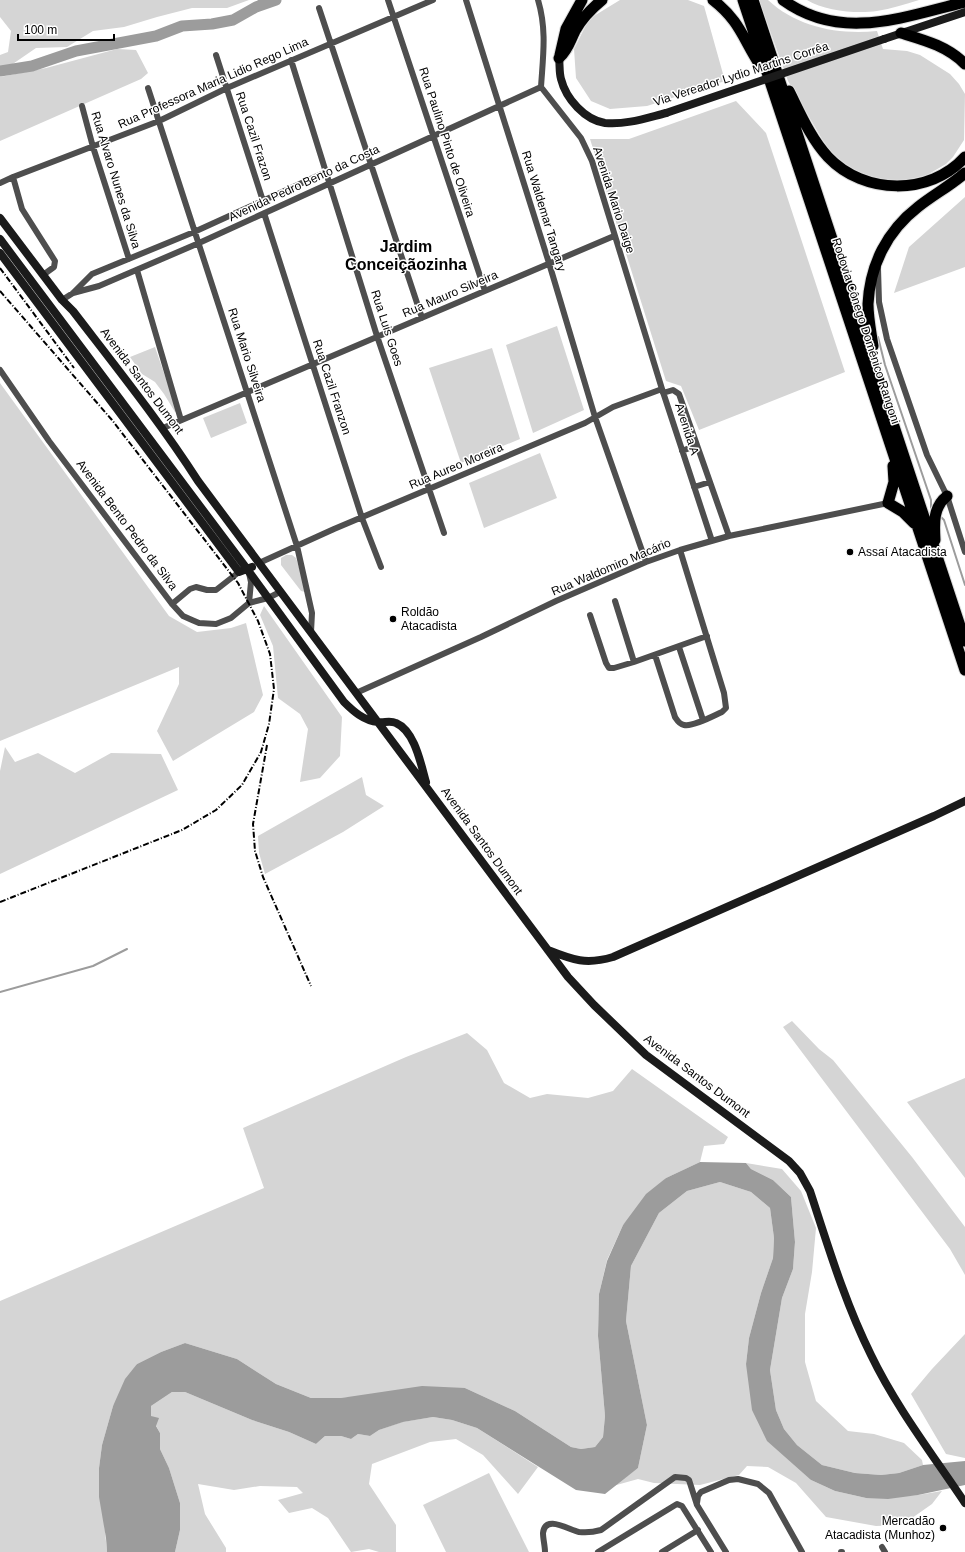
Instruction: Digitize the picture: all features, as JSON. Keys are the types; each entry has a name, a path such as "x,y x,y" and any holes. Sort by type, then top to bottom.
{"highway":[{"path":"559,58 562,40 566,29 582,0"},
{"path":"559,58 566,52 583,18 602,0"},
{"path":"713,0 736,22 760,65 767,71"},
{"name":"Rodovia Cônego Domênico Rangoni","path":"743,0 965,670"},
{"name":"Rodovia Cônego Domênico Rangoni","path":"753,0 965,640"},
{"path":"783,0 812,16 828,21 850,24 894,19 965,2"},
{"path":"901,33 939,46 952,53 965,64"},
{"path":"774,61 815,139 827,156 837,166 850,175 878,185 895,187 916,184 934,180 945,174 965,157"},
{"path":"876,374 868,305 870,287 878,257 888,239 902,221 923,203 965,173"},
{"path":"892,451 894,482 888,503 903,512 917,526"},
{"path":"935,550 935,516 939,503 947,496"}],"main road":[{"name":"Via Vereador Lydio Martins Corrêa","path":"559,58 561,80 566,92 576,107 592,118 604,122 622,123 666,113 965,12"},
{"name":"Avenida Santos Dumont","path":"0,218 62,300 73,312 163,428 198,481 568,977 646,1056 789,1161 800,1173 810,1191 851,1310 871,1356 898,1402 965,1503"},
{"path":"0,239 248,569 344,702 358,715 377,722 392,721 397,723 407,732 416,749 427,787"},
{"path":"0,253 239,572 259,563"},
{"path":"548,950 577,961 596,961 613,957 965,801"}],"street":[{"name":"Rua Paulino Pinto de Oliveira","path":"388,0 485,291"},
{"name":"Rua Professora Maria Lidio Rego Lima","path":"0,183 159,121 227,88 433,0"},
{"name":"Rua Waldemar Tangary","path":"466,0 549,263 595,417 646,562"},
{"path":"538,0 542,15 545,39 540,87"},
{"path":"319,8 422,318"},
{"name":"Rua Cazil Frazon","path":"216,55 263,201"},
{"name":"Rua Luis Goes","path":"292,60 377,336 444,533"},
{"name":"Avenida Pedro Bento da Costa","path":"73,293 98,286 199,243 331,184 540,87"},
{"name":"Avenida Mario Daige","path":"540,87 585,145 592,161 663,391"},
{"name":"Rua Mario Silveira","path":"148,88 297,546 312,613 311,633"},
{"name":"Rua Alvaro Nunes da Silva","path":"82,106 93,147 129,259"},
{"name":"Avenida Pedro Bento da Costa","path":"62,300 73,293 92,274 194,232 326,172"},
{"path":"13,177 17,196 22,209 55,261 54,267 43,275"},
{"name":"Rua Cazil Franzon","path":"264,213 362,518 381,567"},
{"name":"Rua Mauro Silveira","path":"163,428 614,236"},
{"path":"878,257 879,302 887,339 927,455 947,496 965,552"},
{"path":"137,270 181,420"},
{"name":"Avenida Bento Pedro da Silva","path":"0,370 49,441 172,604 183,616 199,623 216,624 231,618 249,603 268,598 280,592"},
{"name":"Avenida A","path":"712,541 663,391 673,390 679,394 729,536"},
{"name":"Rua Aureo Moreira","path":"259,563 595,417 613,407 663,391"},
{"path":"682,450 697,445"},
{"path":"694,487 710,482"},
{"name":"Rua Waldomiro Macário","path":"356,693 467,644 556,601 646,562 680,550 729,536 888,503"},
{"path":"655,655 675,717 679,723 690,725 722,712 726,708 724,693 680,550"},
{"path":"248,569 251,582 249,603"},
{"path":"172,604 196,586 207,590 216,590 239,572"},
{"path":"615,601 634,662"},
{"path":"590,615 609,668 634,662 707,636"},
{"path":"679,647 703,720"},
{"path":"543,1552 543,1533 547,1524 558,1524 568,1529 581,1532 601,1530 675,1478 686,1478 689,1480 697,1505 726,1552"},
{"path":"697,1505 698,1496 701,1492 729,1480 738,1479 758,1484 769,1492 802,1552"},
{"path":"598,1552 673,1505 679,1504 682,1506 711,1552"},
{"path":"662,1552 698,1530"}],"shaded area":[{"path":"0,0 249,0 227,8 192,8 124,27 93,31 67,47 36,48 4,70 0,71 0,55 8,52 11,31 0,17"},
{"path":"620,0 688,0 704,6 725,81 647,106 610,109 591,101 576,78 574,49 589,19"},
{"path":"759,0 768,0 792,17 819,27 848,32 877,31 883,49 907,51 920,55 950,74 965,94 964,140 953,157 946,164 927,175 893,182 877,180 853,171 833,155 788,81"},
{"path":"807,0 919,0 882,10 851,12 823,7"},
{"path":"117,49 136,50 148,73 141,79 0,141 0,77 46,68"},
{"path":"736,101 766,133 845,372 699,430 681,386 666,381 590,139 629,139"},
{"path":"965,197 965,267 894,293 909,247"},
{"path":"557,326 584,410 533,433 506,345"},
{"path":"155,347 177,411 175,412 155,382 142,374 130,357"},
{"path":"492,348 520,439 461,463 429,368"},
{"path":"0,383 169,616 197,632 231,628 246,623 263,695 254,712 173,761 157,731 179,684 179,667 0,741"},
{"path":"240,403 247,423 211,438 203,418"},
{"path":"540,453 557,498 484,528 469,483"},
{"path":"286,555 292,555 296,558 306,589 305,592 301,591 281,565 281,558"},
{"path":"264,606 342,717 340,756 320,778 300,782 308,729 300,714 278,698 273,646 260,615"},
{"path":"5,747 15,762 38,753 75,773 111,753 161,754 178,790 0,874 0,771"},
{"path":"362,777 366,795 384,806 343,832 265,874 259,853 258,836"},
{"path":"792,1021 819,1049 833,1060 912,1157 965,1227 965,1275 950,1249 783,1027"},
{"path":"467,1033 487,1050 504,1083 530,1098 547,1094 588,1098 613,1091 632,1069 728,1137 724,1144 704,1146 700,1162 666,1178 623,1225 607,1260 599,1294 598,1336 605,1416 603,1437 595,1447 581,1449 571,1447 515,1411 465,1388 341,1398 311,1398 276,1384 237,1359 185,1343 161,1352 137,1364 113,1406 102,1445 99,1468 107,1552 0,1552 0,1301 264,1188 243,1128 406,1057"},
{"path":"965,1078 965,1178 907,1102"},
{"path":"700,1162 746,1163 751,1169 773,1180 791,1197 795,1242 793,1269 782,1298 770,1370 776,1410 784,1429 797,1445 822,1465 855,1473 881,1475 899,1473 923,1465 965,1461 965,1485 918,1495 888,1499 866,1498 835,1491 811,1480 767,1441 752,1410 746,1364 749,1338 761,1293 773,1258 774,1238 770,1208 751,1192 720,1182 687,1191 659,1213 631,1266 626,1321 647,1425 638,1468 605,1494 576,1490 477,1428 452,1420 433,1417 403,1422 379,1430 370,1436 358,1434 351,1439 341,1436 325,1436 316,1444 289,1432 252,1420 185,1392 172,1392 151,1406 151,1416 159,1418 156,1426 160,1433 160,1449 169,1468 180,1503 180,1530 175,1552 107,1552 99,1497 99,1468 102,1445 113,1406 125,1379 137,1364 161,1352 185,1343 237,1359 276,1384 311,1398 341,1398 422,1386 465,1388 515,1411 571,1447 581,1449 595,1447 603,1437 605,1416 598,1336 599,1294 607,1261 623,1225 646,1194 666,1178"},
{"path":"746,1163 782,1169 801,1191 816,1228 812,1272 805,1314 805,1362 816,1401 848,1431 874,1434 904,1443 922,1460 923,1465 899,1473 881,1475 855,1473 822,1465 797,1445 784,1429 776,1410 770,1370 782,1298 793,1269 795,1242 791,1197 773,1180 751,1169"},
{"path":"720,1182 751,1192 770,1208 774,1238 773,1258 761,1293 749,1338 746,1364 811,1480 835,1491 866,1498 918,1495 942,1491 932,1504 902,1525 876,1526 826,1517 796,1483 768,1467 747,1466 739,1475 700,1485 654,1483 638,1479 613,1486 638,1468 647,1425 626,1321 631,1266 659,1213 687,1191"},
{"path":"965,1334 965,1458 946,1454 911,1394"},
{"path":"172,1392 185,1392 252,1420 289,1432 316,1444 325,1436 341,1436 351,1439 358,1434 370,1436 379,1430 402,1422 433,1417 452,1420 477,1428 538,1467 518,1494 483,1455 456,1439 430,1442 372,1464 369,1484 396,1525 396,1552 379,1552 369,1549 351,1552 328,1518 312,1508 289,1513 278,1500 303,1493 297,1487 260,1486 234,1490 198,1484 205,1514 226,1548 226,1552 175,1552 180,1530 180,1503 169,1468 160,1449 160,1433 151,1416 151,1406"},
{"path":"489,1473 529,1552 446,1552 423,1505"}],"waterway":[{"path":"256,7 259,0"},
{"path":"0,71 32,66 76,51 156,36 182,26 212,24 233,20 256,7 276,0"},
{"path":"878,337 885,365 931,500 932,509"},
{"path":"940,516 944,520 965,585"},
{"path":"0,992 93,966 127,949"}],"railway":[{"path":"0,268 74,368"},
{"path":"0,291 112,420 238,583 258,621 270,654 274,689 269,724 261,752 242,785 216,810 182,830 0,902"},
{"path":"267,745 253,824 255,851 263,877 311,986"}],"place":[{"name":"Assaí Atacadista","path":"850,552"},
{"name":"Roldão Atacadista","path":"393,619"},
{"name":"Mercadão Atacadista (Munhoz)","path":"943,1528"}],"district":[{"name":"Jardim Conceiçãozinha","path":"406,255"}]}
